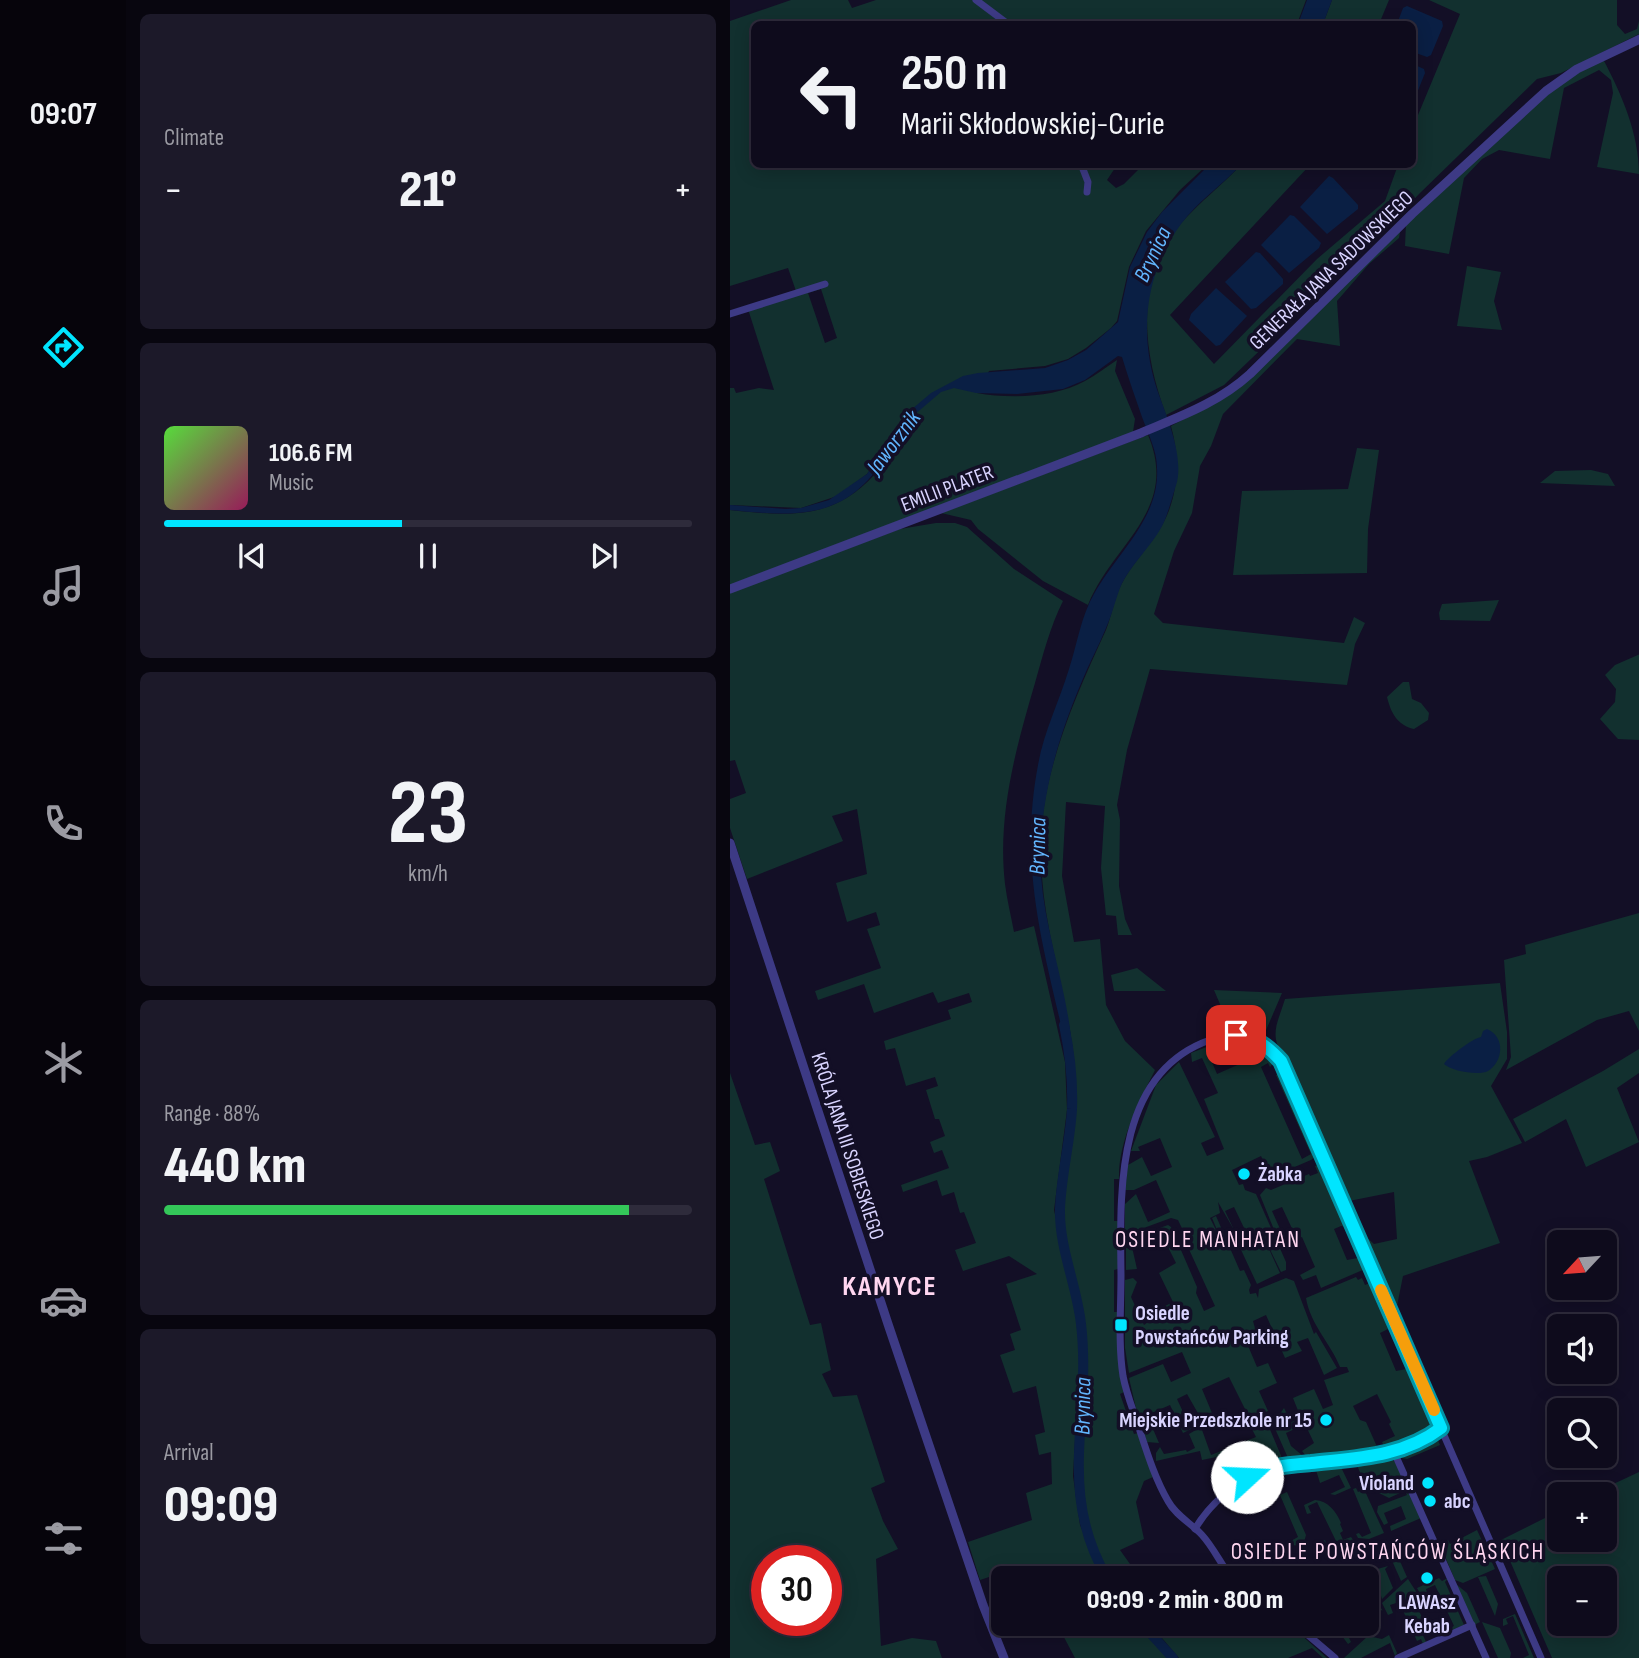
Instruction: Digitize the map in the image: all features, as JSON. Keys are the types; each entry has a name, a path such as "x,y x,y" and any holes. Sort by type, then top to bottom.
{"street":[{"path":"976,0 1004,21"},
{"name":"GENERAŁA JANA SADOWSKIEGO","path":"1176,418 1202,408 1237,386 1412,214 1546,91 1577,69 1639,39"},
{"path":"1083,168 1088,182 1087,192"},
{"path":"730,314 825,284"},
{"name":"EMILII PLATER","path":"730,589 1176,418"},
{"name":"KRÓLA JANA III SOBIESKIEGO","path":"730,843 892,1336 983,1605 1004,1658"},
{"path":"1224,1566 1204,1538 1179,1516 1168,1502 1146,1450 1123,1378 1120,1239 1122,1174 1138,1114 1161,1071 1195,1046 1229,1036 1249,1036 1265,1045 1281,1061 1541,1658"},
{"path":"1195,1529 1202,1517 1221,1497 1247,1477 1263,1469 1394,1452 1441,1428"},
{"path":"1394,1452 1486,1658"},
{"path":"1398,1658 1472,1625"},
{"path":"1309,1636 1336,1658"}],"green space":[{"path":"791,0 848,0 852,8 876,0 1306,0 1298,21 751,21 751,168 1115,168 1107,180 1116,188 1140,168 1204,168 1180,190 1146,231 1129,267 1117,321 1111,328 1068,359 1045,366 989,371 977,393 1031,396 1060,391 1085,381 1117,360 1115,371 1135,419 1133,432 730,585 730,510 789,514 825,508 843,500 859,489 880,468 891,447 906,431 906,425 924,400 904,416 901,428 887,442 867,474 837,496 801,508 730,505 730,388 734,388 736,393 759,388 774,390 747,306 796,291 788,268 730,286 730,21","holes":["821,289 837,338 825,343 808,293"]},
{"path":"1332,0 1389,0 1380,21 1324,21"},
{"path":"1429,0 1617,0 1617,25 1625,34 1637,29 1639,21 1639,34 1561,73 1537,79 1224,385 1166,415 1152,365 1147,315 1156,266 1167,243 1183,221 1238,168 1307,168 1170,315 1214,364 1317,259 1385,201 1397,168 1416,168 1416,120 1460,14"},
{"path":"1603,59 1633,130 1639,174 1597,167 1613,93 1611,80 1599,70 1564,88 1550,159 1499,150 1482,159 1464,178 1449,254 1405,246 1406,223 1552,87"},
{"path":"1401,226 1399,238 1369,264 1337,301 1340,346 1297,339 1223,414 1200,466 1192,513 1174,551 1154,614 1163,623 1344,643 1354,617 1365,623 1355,644 1347,685 1150,669 1127,750 1117,805 1120,820 1119,886 1125,919 1132,935 1118,935 1116,916 1106,915 1101,868 1105,806 1066,802 1062,876 1074,942 1100,939 1106,1005 1125,1041 1155,1070 1126,1137 1119,1179 1114,1179 1114,1221 1118,1221 1118,1269 1114,1270 1114,1312 1118,1312 1124,1392 1120,1394 1134,1434 1138,1433 1153,1477 1144,1481 1136,1502 1144,1539 1120,1550 1131,1566 1106,1566 1096,1547 1087,1516 1083,1487 1087,1366 1085,1333 1067,1244 1062,1199 1076,1084 1070,1032 1045,903 1041,864 1043,813 1055,757 1082,684 1106,630 1119,590 1130,569 1162,525 1172,502 1177,464 1171,426 1224,398"},
{"path":"1467,266 1501,272 1494,301 1502,330 1457,326"},
{"path":"1148,435 1156,462 1156,485 1149,506 1139,526 1099,583 1088,605 1043,581 978,529 971,520 941,513"},
{"path":"1357,448 1379,450 1368,529 1367,573 1233,575 1242,491 1348,489"},
{"path":"1591,470 1608,474 1615,486 1540,483 1555,471"},
{"path":"936,523 955,523 967,527 1014,569 1063,601 1047,641 1015,757 1006,807 1003,858 1014,932 1034,926 1065,1062 1067,1110 1054,1210 1081,1333 1073,1476 1080,1525 1098,1566 991,1566 991,1576 980,1580 968,1542 1032,1520 1026,1493 1052,1484 1051,1452 1039,1455 1035,1435 1045,1432 1036,1386 1013,1393 1000,1355 1015,1350 1010,1334 1021,1330 1006,1284 1037,1274 1009,1256 963,1271 955,1250 976,1243 964,1212 960,1213 954,1192 942,1196 937,1180 903,1192 901,1185 949,1168 942,1150 934,1153 930,1142 945,1136 939,1119 935,1119 926,1090 938,1086 935,1077 906,1086 895,1048 886,1050 884,1041 951,1019 948,1010 972,1002 969,993 938,1003 933,992 874,1013 864,984 818,1000 815,991 881,968 867,929 880,925 876,912 847,922 836,883 867,874 857,809 832,816 843,841 747,879 730,828 730,799 746,793 735,760 730,761 730,592 900,529"},
{"path":"1499,600 1490,621 1440,620 1442,604"},
{"path":"1640,654 1639,740 1618,739 1600,719 1615,702 1616,689 1605,675 1615,665"},
{"path":"1403,682 1409,682 1412,699 1421,703 1429,713 1428,720 1414,729 1403,725 1396,718 1387,697"},
{"path":"1639,913 1639,1031 1629,1011 1597,1020 1506,1070 1511,1057 1504,960 1526,954 1525,945"},
{"path":"1137,968 1166,991 1114,991 1111,975"},
{"path":"1500,983 1507,1032 1507,1059 1491,1086 1522,1143 1469,1161 1500,1243 1403,1276 1397,1306 1363,1234 1374,1244 1397,1239 1394,1192 1349,1201 1280,1052 1276,1037 1279,1016 1285,999"},
{"path":"1214,990 1282,993 1264,1035 1243,1028 1231,1030"},
{"path":"1232,1040 1245,1041 1256,1046 1275,1061 1270,1067 1268,1063 1261,1067 1302,1159 1311,1154 1276,1075 1281,1072 1317,1155 1271,1177 1261,1156 1232,1170 1239,1185 1243,1184 1245,1190 1256,1194 1286,1262 1286,1270 1281,1272 1258,1225 1280,1273 1257,1284 1235,1237 1246,1232 1234,1207 1225,1211 1234,1230 1218,1202 1220,1213 1210,1218 1223,1244 1212,1218 1216,1216 1240,1271 1244,1270 1251,1285 1250,1294 1256,1293 1258,1298 1259,1289 1286,1278 1294,1281 1314,1334 1316,1332 1337,1368 1324,1375 1308,1338 1297,1342 1302,1351 1285,1358 1266,1315 1253,1321 1257,1336 1246,1341 1257,1367 1268,1363 1277,1383 1259,1391 1268,1411 1263,1413 1282,1458 1264,1463 1261,1451 1202,1460 1200,1451 1156,1461 1156,1453 1160,1447 1164,1454 1187,1452 1195,1448 1189,1434 1201,1427 1211,1455 1256,1437 1250,1425 1241,1429 1238,1423 1249,1417 1229,1377 1202,1389 1217,1425 1228,1421 1227,1426 1214,1429 1210,1419 1203,1422 1187,1394 1177,1399 1191,1429 1183,1433 1170,1405 1147,1415 1159,1443 1147,1442 1129,1378 1163,1364 1171,1382 1191,1373 1182,1352 1129,1373 1125,1348 1125,1280 1133,1278 1137,1282 1131,1297 1144,1325 1162,1312 1161,1308 1173,1302 1159,1273 1176,1263 1161,1233 1132,1247 1137,1269 1126,1270 1126,1240 1168,1225 1171,1227 1197,1287 1196,1293 1204,1311 1215,1306 1178,1220 1171,1218 1130,1233 1125,1231 1125,1204 1136,1194 1148,1222 1170,1212 1156,1180 1134,1190 1125,1190 1128,1165 1142,1157 1151,1176 1172,1167 1160,1138 1138,1147 1140,1151 1131,1151 1156,1085 1179,1062 1215,1137 1201,1143 1207,1156 1224,1149 1204,1099 1218,1093 1202,1058 1192,1062 1191,1053 1217,1043 1221,1050 1209,1055 1217,1074 1242,1063"},
{"path":"1639,1049 1639,1073 1617,1088 1639,1142 1586,1167 1566,1119 1525,1142 1513,1119"},
{"path":"730,1073 755,1145 770,1142 780,1171 764,1179 810,1325 821,1323 831,1370 822,1374 833,1397 857,1395 885,1482 871,1488 883,1521 898,1549 876,1559 881,1646 912,1638 936,1641 942,1658 730,1658"},
{"path":"1319,1165 1348,1223 1347,1227 1334,1229 1347,1260 1363,1257 1367,1266 1321,1288 1316,1275 1303,1280 1300,1275 1315,1267 1302,1237 1297,1239 1282,1207 1272,1211 1285,1240 1279,1242 1260,1195 1266,1188 1271,1190 1309,1174 1318,1173 1315,1166"},
{"path":"1356,1277 1358,1280 1362,1278 1365,1285 1372,1282 1372,1278 1394,1328 1390,1332 1388,1329 1380,1333 1396,1371 1412,1368 1435,1422 1413,1440 1385,1448 1382,1442 1395,1436 1377,1394 1353,1406 1360,1420 1366,1422 1378,1449 1306,1456 1302,1451 1314,1443 1305,1424 1286,1433 1291,1446 1303,1456 1288,1458 1273,1424 1284,1408 1291,1422 1301,1418 1293,1398 1314,1389 1323,1409 1333,1405 1324,1380 1349,1372 1347,1367 1340,1367 1312,1317 1306,1298"},
{"path":"1437,1438 1440,1445 1407,1459 1402,1458 1402,1453"},
{"path":"1391,1459 1407,1487 1405,1491 1404,1489 1389,1498 1375,1491 1391,1484 1386,1472 1369,1479 1373,1489 1368,1491 1356,1463"},
{"path":"1340,1465 1351,1488 1335,1495 1330,1494 1345,1487 1339,1475 1320,1483 1316,1470 1319,1466"},
{"path":"1639,1472 1639,1658 1552,1658 1501,1540 1547,1517 1547,1552 1617,1552 1617,1482"},
{"path":"1356,1488 1358,1492 1364,1489 1384,1533 1369,1539 1358,1538 1356,1534 1359,1533 1362,1537 1371,1533 1353,1489"},
{"path":"1287,1492 1306,1535 1303,1546 1290,1545 1289,1542 1298,1537 1280,1495"},
{"path":"1406,1493 1410,1494 1421,1518 1391,1531 1390,1526 1406,1519 1401,1506 1384,1513 1388,1523 1384,1525 1377,1512 1378,1506 1407,1495"},
{"path":"1315,1500 1331,1507 1341,1523 1343,1531 1340,1533 1343,1540 1351,1537 1356,1544 1341,1548 1322,1548 1321,1542 1325,1540 1327,1545 1336,1541 1317,1502 1308,1506 1311,1513 1307,1514 1304,1505"},
{"path":"1477,1530 1495,1569 1463,1583 1455,1580 1441,1547 1448,1540 1450,1544"},
{"path":"1370,1541 1379,1542 1327,1560 1323,1551 1341,1550"},
{"path":"1391,1541 1407,1577 1401,1581 1386,1547"},
{"path":"1388,1566 1385,1569 1393,1588 1382,1599 1379,1589 1379,1569"},
{"path":"1486,1576 1498,1604 1495,1616 1478,1577"},
{"path":"1439,1578 1442,1581 1448,1578 1445,1582 1464,1625 1440,1635 1437,1628 1442,1626 1444,1631 1454,1626 1435,1585 1426,1589 1428,1596 1423,1599 1417,1588"},
{"path":"1408,1579 1417,1593 1412,1596 1428,1630 1422,1633 1426,1642 1423,1644 1421,1639 1417,1641 1399,1602 1390,1605 1393,1613 1388,1615 1382,1603"},
{"path":"1456,1584 1467,1593 1480,1622 1474,1625"},
{"path":"1515,1614 1534,1658 1523,1658 1529,1655 1513,1616 1506,1619 1508,1624 1503,1626 1503,1619"},
{"path":"1482,1622 1500,1628 1511,1653 1510,1658 1498,1658"},
{"path":"1389,1635 1397,1653 1395,1656 1390,1643 1361,1658 1344,1658 1368,1636 1382,1639"},
{"path":"1063,1636 1147,1636 1167,1658 1075,1658"},
{"path":"1160,1636 1302,1636 1327,1658 1323,1658 1312,1648 1288,1658 1179,1658"},
{"path":"1342,1636 1351,1636 1348,1644"}],"water":[{"path":"1307,0 1332,0 1324,21 1299,21"},
{"path":"1407,6 1442,21 1443,26 1431,55 1427,57 1416,53 1416,21 1398,21 1403,8"},
{"path":"1416,65 1424,69 1425,73 1416,96"},
{"name":"Jaworznik","path":"1206,168 1238,168 1181,224 1159,264 1152,285 1148,307 1148,351 1152,373 1176,449 1177,482 1159,531 1120,588 1064,728 1045,801 1041,876 1071,1037 1064,1038 1036,903 1032,870 1033,802 1044,740 1086,612 1103,579 1144,519 1156,486 1157,461 1154,448 1122,357 1118,356 1085,380 1063,389 1017,394 976,393 954,388 941,392 907,421 902,434 857,491 821,509 779,513 730,510 730,505 786,509 829,500 867,474 887,442 901,428 904,416 931,393 963,376 1045,368 1086,350 1118,322 1130,267 1147,232 1162,212"},
{"path":"1329,176 1358,205 1358,209 1327,234 1300,207"},
{"path":"1290,215 1321,243 1319,248 1289,273 1261,245"},
{"path":"1256,252 1260,253 1283,279 1283,284 1256,308 1251,309 1225,282"},
{"path":"1216,288 1247,316 1216,346 1189,320 1191,314"},
{"path":"1487,1029 1500,1043 1499,1056 1493,1067 1488,1071 1472,1073 1444,1064 1461,1048 1481,1037"}],"waterway":[{"name":"Brynica","path":"1064,1025 1071,1067 1072,1098 1060,1224 1081,1324 1083,1391 1079,1483 1083,1514 1092,1546 1101,1566"},
{"name":"Brynica","path":"1153,1636 1173,1658"}],"slow traffic":[{"path":"1381,1290 1434,1410"}],"place":[{"name":"Żabka","path":"1244,1174"},
{"name":"Osiedle Powstańców Parking","path":"1121,1325"},
{"name":"Miejskie Przedszkole nr 15","path":"1326,1420"},
{"name":"Violand","path":"1428,1483"},
{"name":"abc","path":"1430,1501"},
{"name":"LAWAsz Kebab","path":"1427,1578"}],"district":[{"name":"OSIEDLE MANHATAN","path":"1208,1239"},
{"name":"KAMYCE","path":"890,1285"},
{"name":"OSIEDLE POWSTAŃCÓW ŚLĄSKICH","path":"1388,1551"}],"route":[{"path":"1236,1035 1249,1036 1265,1045 1281,1061 1441,1428 1394,1452 1355,1459 1270,1467 1247,1477"}]}
